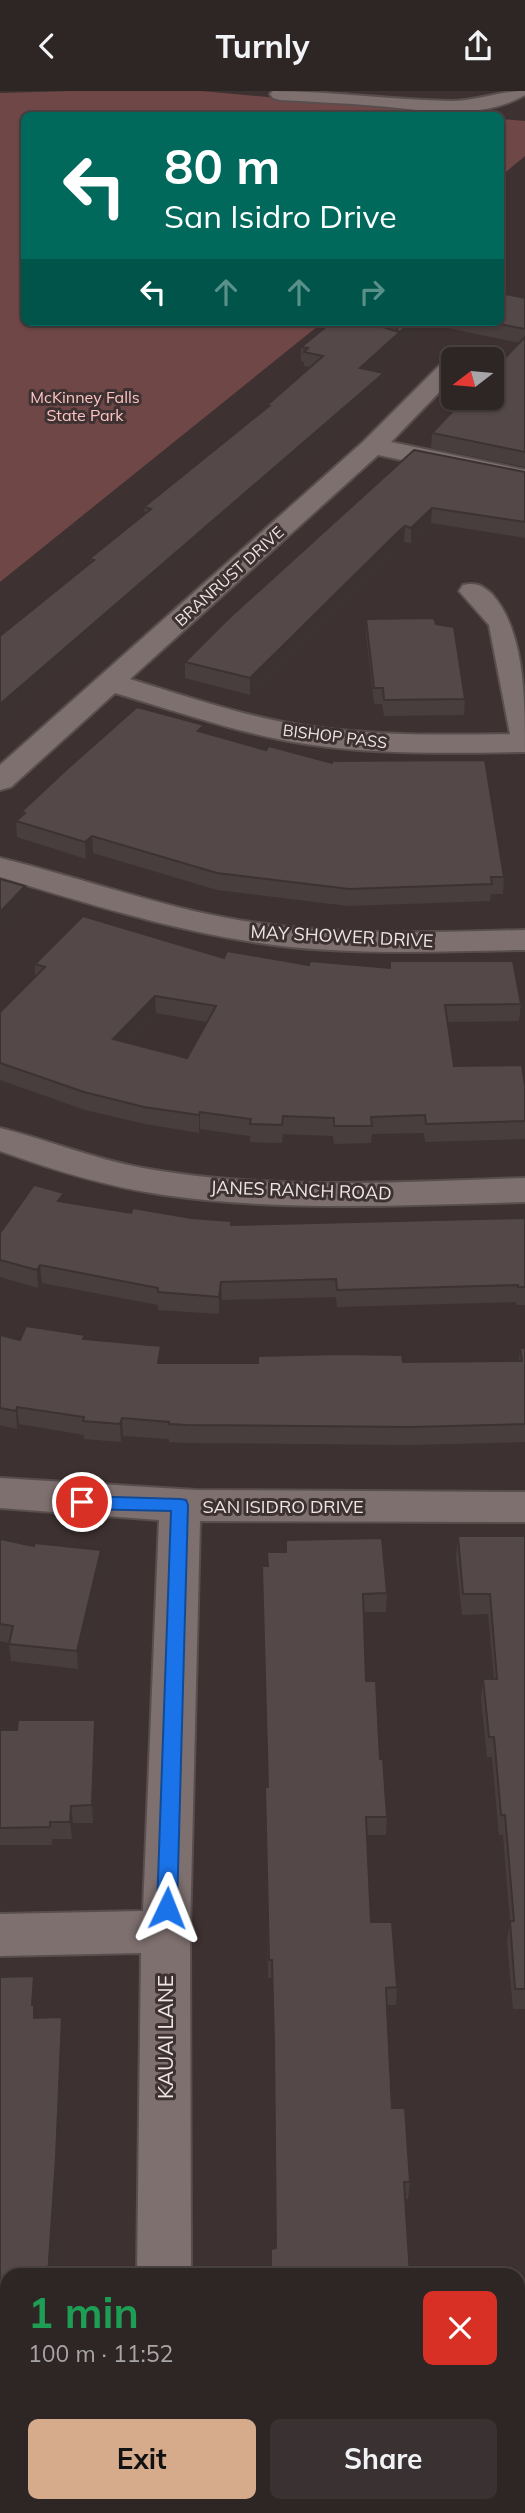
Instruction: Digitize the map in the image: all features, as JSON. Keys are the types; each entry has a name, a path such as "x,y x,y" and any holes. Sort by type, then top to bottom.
{"street":[{"path":"283,91 281,94 449,106 479,105 507,98 517,91"},
{"name":"BRANRUST DRIVE","path":"0,781 373,446 441,377"},
{"path":"373,446 525,478"},
{"path":"473,591 487,603 503,624 525,736"},
{"name":"BISHOP PASS","path":"110,682 266,727 306,735 395,743 525,743"},
{"name":"MAY SHOWER DRIVE","path":"0,867 153,914 260,933 401,941 525,940"},
{"name":"JANES RANCH ROAD","path":"0,1139 111,1173 212,1188 331,1194 525,1190"},
{"name":"SAN ISIDRO DRIVE","path":"0,1493 82,1502 180,1505 525,1507"},
{"name":"KAUAI LANE","path":"164,2268 166,1932 180,1505"},
{"path":"0,1935 166,1932"}],"green space":[{"name":"McKinney Falls State Park","path":"201,91 430,112 21,112 21,326 318,326 0,582 0,93"},
{"path":"504,119 525,121 525,156 504,174"}],"building":[{"path":"504,294 525,298 525,329 504,325"},
{"path":"327,326 379,326 399,332 395,326 407,326 360,368 384,373 0,704 0,636 94,560 89,559 151,509 144,507 269,406 266,406 323,356 304,352 308,348 301,347"},
{"path":"525,337 525,452 432,433 454,410 504,410 504,359"},
{"path":"414,450 525,472 525,522 432,508 411,528 405,526 398,532 250,678 185,662 229,618"},
{"path":"434,618 436,624 454,627 465,699 384,700 383,688 374,688 366,619"},
{"path":"137,707 204,725 198,731 266,750 269,746 332,763 485,760 504,877 491,877 492,884 349,889 217,873 92,836 85,842 16,821 25,813 22,811"},
{"path":"0,879 25,886 0,912"},
{"path":"83,916 224,958 227,951 309,965 310,961 390,968 390,961 513,961 521,1004 445,1005 454,1066 522,1065 525,1121 426,1124 425,1115 371,1117 372,1126 334,1126 334,1118 283,1116 282,1125 250,1124 251,1119 144,1107 84,1092 0,1063 0,1012 45,967 35,964","holes":["155,996 216,1006 187,1058 113,1039"]},
{"path":"34,1185 64,1193 58,1201 131,1213 133,1208 191,1218 231,1221 231,1225 525,1218 525,1287 518,1285 337,1290 336,1279 221,1282 219,1297 158,1292 158,1288 40,1265 37,1270 0,1260 0,1233"},
{"path":"26,1326 85,1335 83,1339 161,1346 158,1363 258,1363 258,1356 341,1354 402,1355 403,1362 522,1361 520,1348 525,1348 525,1424 412,1427 187,1425 122,1418 120,1424 83,1421 84,1417 17,1407 16,1411 0,1408 0,1335 20,1340"},
{"path":"458,1536 525,1536 525,1989 515,1989 510,1921 514,1921 505,1815 501,1815 494,1737 489,1737 483,1679 497,1679 490,1594 463,1594"},
{"path":"382,1538 387,1593 363,1594 366,1681 376,1681 380,1759 383,1759 387,1817 366,1817 371,1922 392,1922 397,1987 386,1988 392,2108 405,2108 410,2182 404,2182 410,2268 271,2268 271,2249 276,2248 274,2041 272,1960 269,1960 262,1566 268,1566 267,1552 286,1552 286,1540"},
{"path":"0,1539 34,1546 35,1543 101,1550 77,1651 9,1644 13,1626 0,1624"},
{"path":"18,1720 95,1720 92,1805 71,1806 70,1822 50,1822 50,1827 0,1828 0,1730 17,1730"},
{"path":"34,1976 34,2018 62,2017 48,2268 0,2268 0,1977"}],"route":[{"path":"82,1502 180,1505 167,1908"}]}
